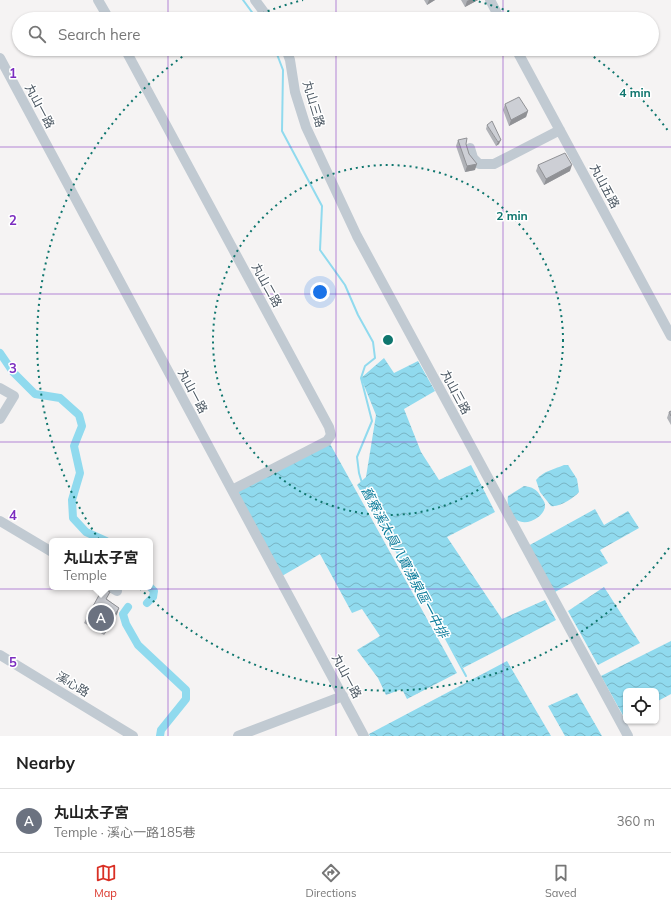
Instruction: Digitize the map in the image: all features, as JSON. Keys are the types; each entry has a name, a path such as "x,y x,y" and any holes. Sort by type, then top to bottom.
{"street":[{"path":"98,0 105,12"},
{"path":"255,0 264,12"},
{"path":"490,0 496,12"},
{"name":"丸山二路","path":"129,56 329,427 331,435 327,441 232,490"},
{"name":"丸山三路","path":"289,56 295,92 306,127 357,236 628,736"},
{"name":"丸山五路","path":"520,56 671,336"},
{"name":"丸山一路","path":"0,58 364,736"},
{"path":"470,148 473,158 479,164 494,164 560,130"},
{"path":"0,388 14,396 0,419"},
{"path":"0,521 49,550"},
{"name":"溪心路","path":"0,655 133,736"},
{"path":"238,736 343,696"}],"water":[{"path":"384,358 394,373 418,361 435,391 404,409 421,452 439,480 471,465 495,512 447,537 502,619 545,600 556,620 463,668 357,485 366,477 376,415 361,378"},
{"path":"329,442 457,673 407,699 402,689 386,695 378,678 357,650 380,636 362,609 352,613 320,554 282,576 236,492"},
{"path":"564,465 568,465 577,479 579,492 574,497 558,506 551,506 540,492 536,480 546,472"},
{"path":"524,486 536,490 544,501 545,505 541,515 531,521 525,522 514,518 508,505 508,496"},
{"path":"595,509 604,525 628,511 639,528 600,550 608,563 555,592 528,546"},
{"path":"604,587 640,643 598,665 568,611"},
{"path":"671,641 671,694 659,700 659,688 623,688 623,715 601,676"},
{"path":"507,661 551,736 370,736 369,734"},
{"path":"577,693 602,736 565,736 548,706"}],"building":[{"path":"519,97 528,111 511,120 505,104"},
{"path":"492,121 501,140 498,142 487,125"},
{"path":"467,138 466,144 469,154 477,164 467,166 458,140"},
{"path":"565,153 572,165 546,179 538,165"},
{"path":"102,590 110,592 106,599 119,608 106,629 87,617"}],"waterway":[{"name":"舊寮溪太員八寶湧泉區一中排","path":"243,0 252,12"},
{"name":"舊寮溪太員八寶湧泉區一中排","path":"278,56 283,70 282,131 322,206 320,250 345,285 358,315 373,342 375,358 365,366 361,378 372,421 357,457 362,483"},
{"path":"0,353 13,372 35,394 60,398 79,415 82,426 74,446 80,473 72,500 73,518 86,532 99,538"},
{"path":"147,603 153,597 153,590"},
{"path":"128,607 123,614 126,624 138,645 186,690 186,699 161,730 160,736"},
{"name":"舊寮溪太員八寶湧泉區一中排","path":"437,622 466,676"}],"place":[{"name":"丸山太子宮","path":"101,618"}]}
